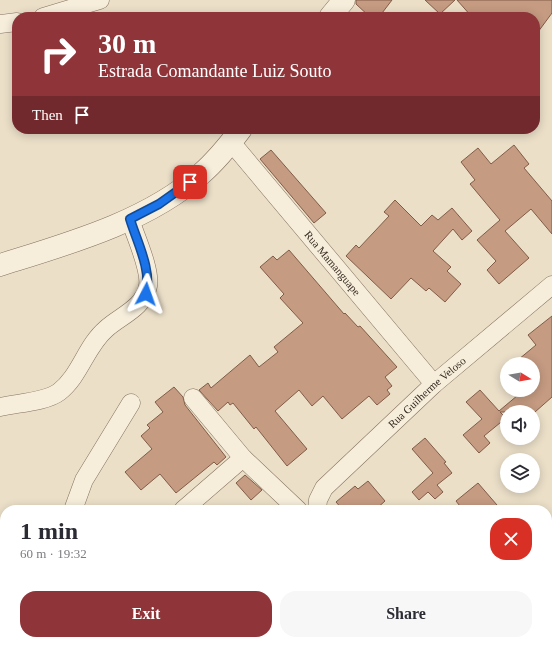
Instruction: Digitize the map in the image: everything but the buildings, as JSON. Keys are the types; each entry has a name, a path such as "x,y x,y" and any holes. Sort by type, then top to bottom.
{"street":[{"path":"60,12 100,0"},
{"path":"334,12 344,0"},
{"path":"0,24 12,23"},
{"path":"0,265 66,245 130,219 159,204 200,175 236,136"},
{"name":"Rua Mamanguape","path":"236,136 434,384"},
{"path":"0,407 47,398 59,393 71,380 90,347 106,329 138,306 146,294 148,273 130,219"},
{"name":"Rua Guilherme Veloso","path":"318,505 318,500 324,488 434,384 552,285"},
{"path":"193,398 243,458 293,505"},
{"path":"75,505 84,480 131,404"},
{"path":"189,505 243,458"}],"route":[{"path":"146,294 148,273 130,219 159,204 190,182"}]}
